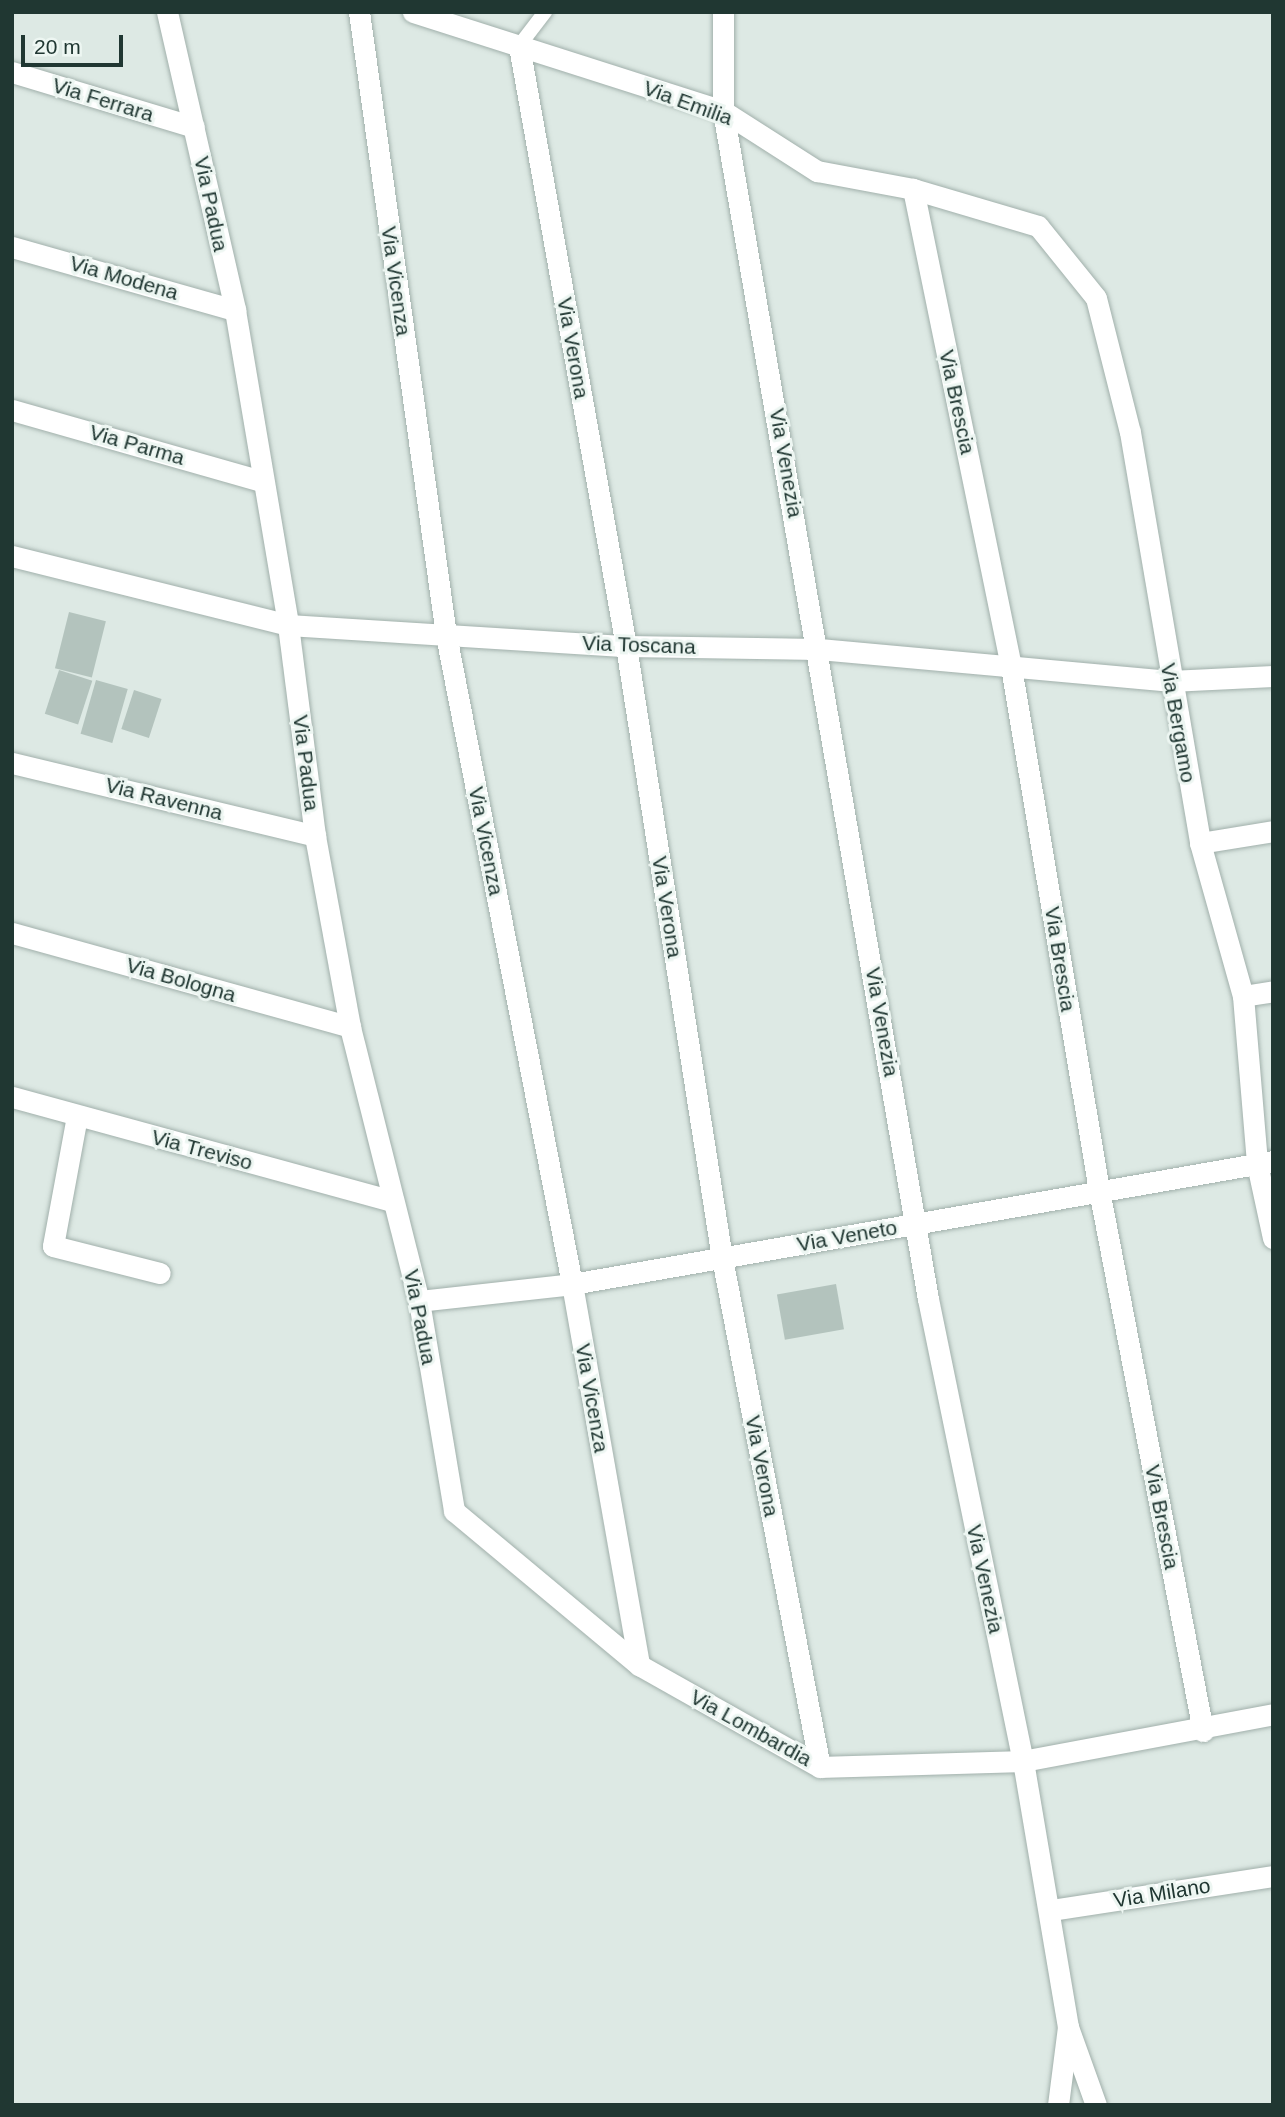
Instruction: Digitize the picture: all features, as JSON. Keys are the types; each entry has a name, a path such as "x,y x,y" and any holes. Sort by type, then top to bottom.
{"street":[{"name":"Via Padua","path":"167,12 235,310 288,625 315,836 350,1027 419,1301 454,1511"},
{"name":"Via Vicenza","path":"359,12 446,635 572,1284 639,1665"},
{"name":"Via Emilia","path":"413,12 723,111 817,171 913,189 1038,226"},
{"name":"Via Venezia","path":"723,12 723,111 819,649 916,1224 1023,1761 1051,1910 1068,2027"},
{"name":"Via Verona","path":"519,46 626,646 722,1258 820,1767"},
{"name":"Via Ferrara","path":"12,72 194,127"},
{"name":"Via Brescia","path":"913,189 1011,667 1099,1191 1203,1731"},
{"name":"Via Bergamo","path":"1038,226 1096,298 1130,432 1170,681 1200,843 1243,996 1273,1238"},
{"name":"Via Modena","path":"12,247 235,310"},
{"name":"Via Parma","path":"12,410 262,481"},
{"name":"Via Toscana","path":"12,556 288,625 626,646 819,649 1170,681 1273,676"},
{"name":"Via Ravenna","path":"12,763 315,836"},
{"path":"1200,843 1273,831"},
{"name":"Via Bologna","path":"12,933 350,1027"},
{"path":"1243,996 1273,991"},
{"name":"Via Treviso","path":"12,1097 393,1201"},
{"path":"77,1116 53,1246 160,1273"},
{"name":"Via Veneto","path":"419,1301 572,1284 1265,1162"},
{"name":"Via Lombardia","path":"454,1511 639,1665 820,1767 1023,1761 1203,1731 1273,1714"},
{"name":"Via Milano","path":"1051,1910 1273,1876"},
{"path":"1058,2105 1068,2027"},
{"path":"1068,2027 1096,2105"}],"lane":[{"path":"519,46 545,12"}],"building":[{"path":"69,612 106,621 92,677 55,668"},
{"path":"59,670 92,681 78,725 45,714"},
{"path":"96,680 128,689 112,743 81,734"},
{"path":"134,690 162,699 149,738 121,729"},
{"path":"836,1284 844,1329 785,1340 777,1294"}]}
